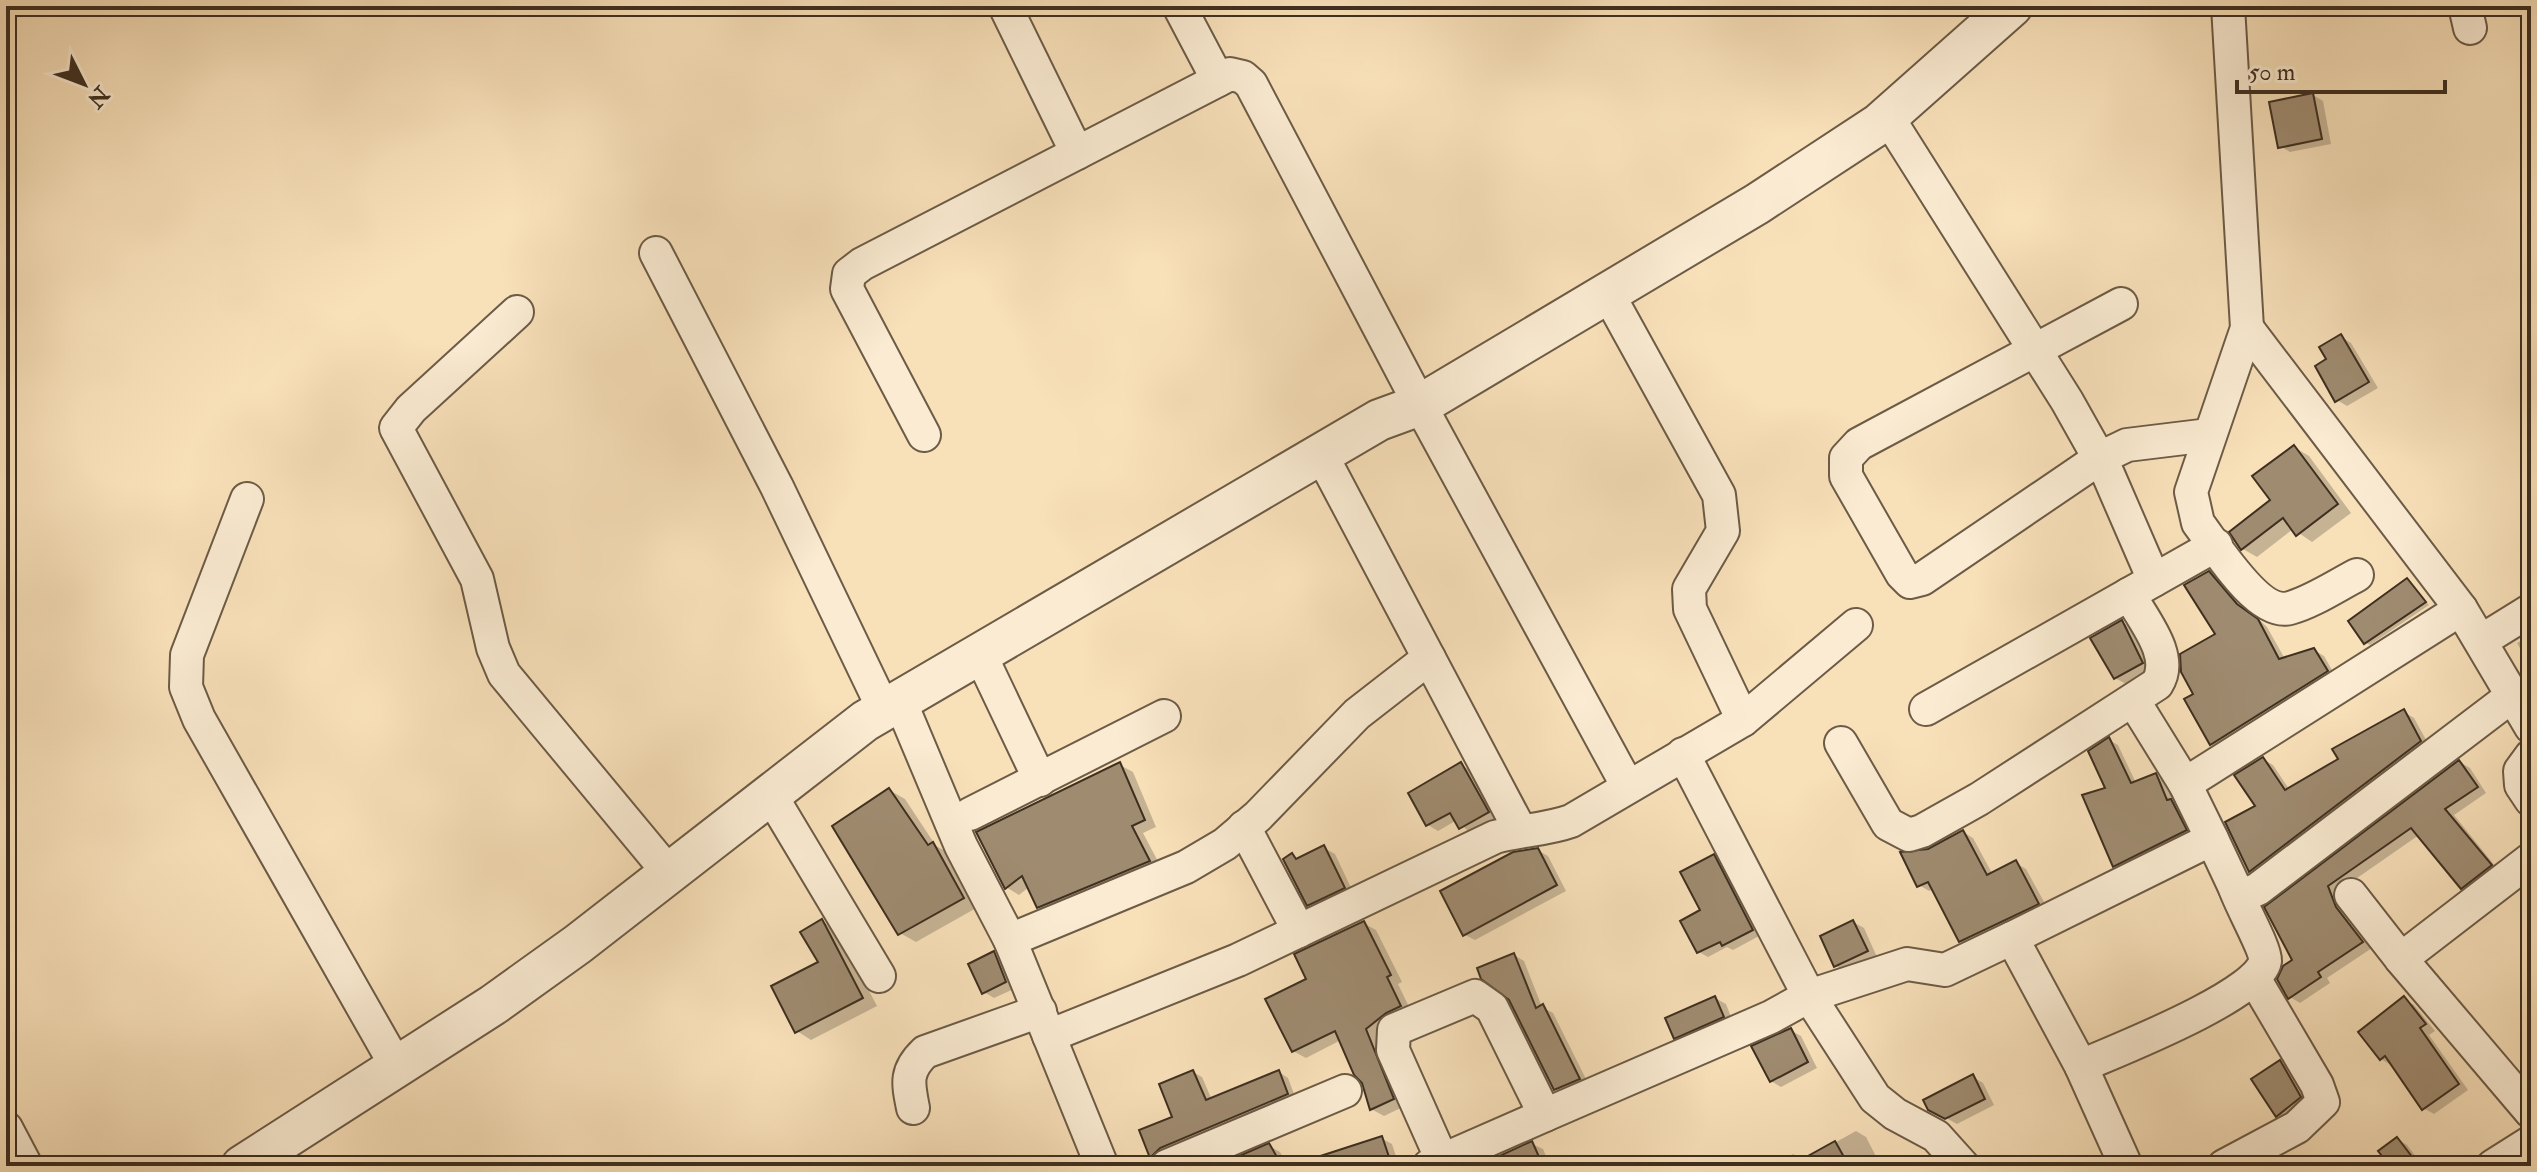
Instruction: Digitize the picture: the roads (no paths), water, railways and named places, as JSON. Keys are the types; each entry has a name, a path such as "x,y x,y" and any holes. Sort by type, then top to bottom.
{"street":[{"path":"1005,6 1077,153"},
{"path":"1179,6 1218,80"},
{"path":"242,1166 398,1069 578,944 770,794 892,705 1379,420 1420,405 1757,204 1887,116 2012,6"},
{"path":"2228,6 2247,328 2238,364 2209,435 2191,492 2198,523 2252,593 2269,605 2287,609 2357,575"},
{"path":"924,435 847,289 849,274 862,264 1218,80 1230,74 1243,77 1251,84 1420,405 1627,785"},
{"path":"1841,743 1888,824 1909,835 1979,799 2157,684 2164,672 2164,659 2100,458 2035,349 1887,116"},
{"path":"656,253 892,705 1010,940 1102,1166"},
{"path":"1607,292 1719,495 1723,531 1689,589 1690,609 1743,720"},
{"path":"2121,304 1859,444 1846,458 1846,476 1892,561 1910,582 1922,579 2100,458 2127,445 2209,435"},
{"path":"517,312 411,409 396,428 477,579 493,648 504,674 669,873"},
{"path":"2247,328 2461,609 2531,727"},
{"path":"1321,454 1520,830"},
{"path":"247,499 187,655 186,687 199,719 398,1069"},
{"path":"1926,709 2216,545"},
{"path":"2185,784 2461,609"},
{"path":"2481,641 2531,610"},
{"path":"913,1108 906,1077 925,1052 1045,1023 1238,960 1495,837 1520,830 1547,829 1571,821 1627,785 1743,720 1856,625"},
{"path":"980,654 1040,780"},
{"path":"1010,940 1186,867 1225,844 1357,714 1429,658"},
{"path":"2235,888 2247,894 2258,889 2512,696"},
{"path":"2081,1066 2190,1019 2254,978 2263,967 2264,952 2241,909 2235,888 2212,839 2185,784 2133,700"},
{"path":"970,814 1164,716"},
{"path":"1683,754 1809,996 1875,1098 1895,1114 1936,1136 1963,1166"},
{"path":"2531,756 2524,761 2520,771 2521,785 2531,800"},
{"path":"770,794 879,976"},
{"path":"1244,827 1299,931"},
{"path":"1545,1115 1485,1001 1475,996 1394,1030 1393,1050 1436,1163 1486,1154 1545,1115 1771,1017 1809,996 1907,964 1945,970 2212,839"},
{"path":"2401,959 2531,859"},
{"path":"2351,895 2401,959 2529,1104"},
{"path":"2012,938 2081,1066 2126,1166"},
{"path":"2224,1166 2297,1127 2323,1102 2317,1085 2254,978"},
{"path":"1167,1166 1345,1091"},
{"path":"6,1128 26,1166"},
{"path":"2493,1166 2531,1142"}]}
